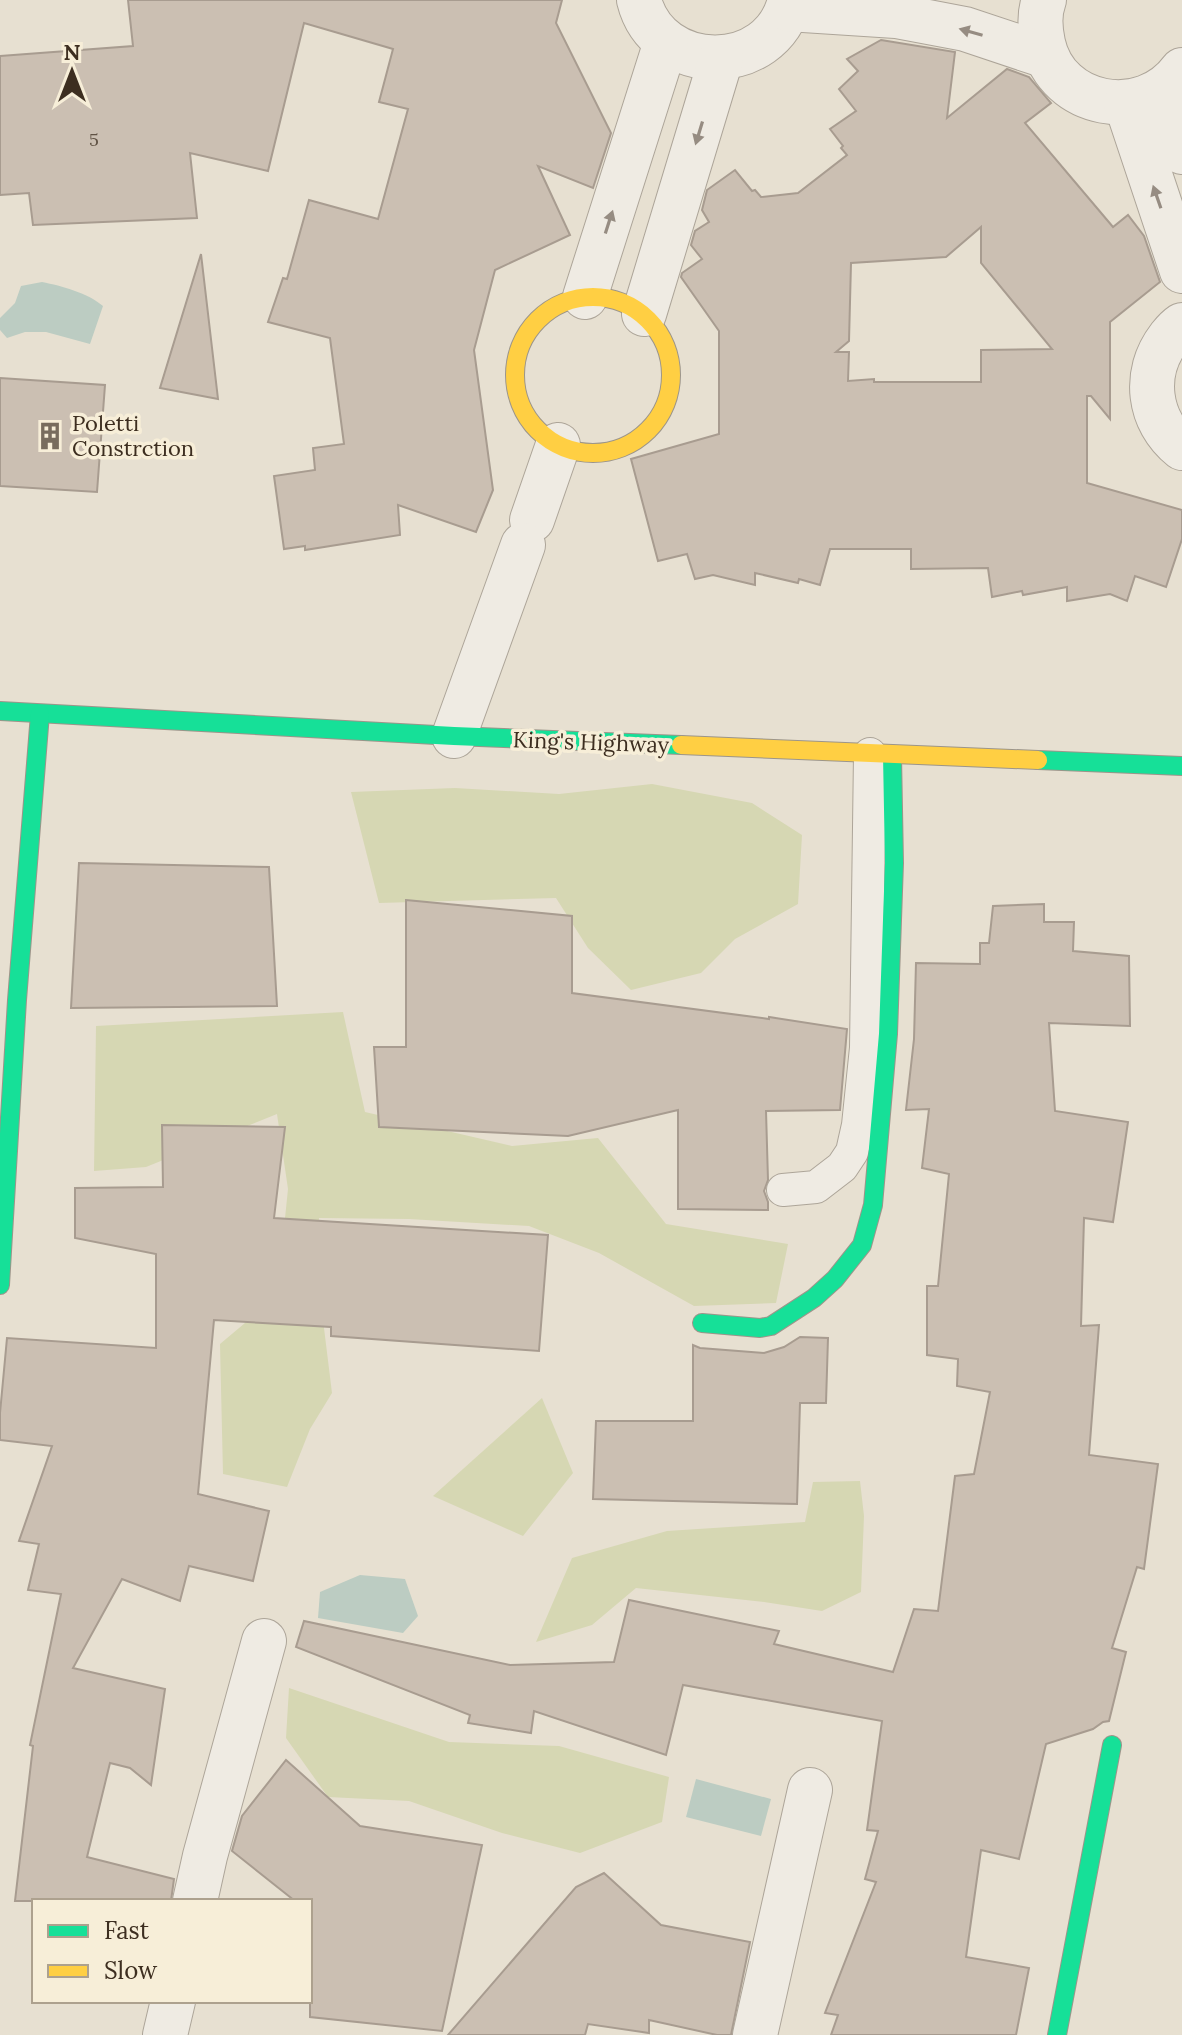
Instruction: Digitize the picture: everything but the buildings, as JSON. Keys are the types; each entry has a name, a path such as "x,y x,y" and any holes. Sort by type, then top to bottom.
{"street":[{"path":"639,0 650,25 666,42 702,58 721,59 743,54 762,43 777,28 789,5 896,16 965,29 1046,56"},
{"path":"1033,2 1046,56 1059,76 1078,92 1101,101 1156,88"},
{"path":"585,297 666,42"},
{"path":"644,314 721,59"},
{"path":"1156,88 1182,152"},
{"path":"1156,88 1182,271"},
{"path":"585,297 626,304 644,314 661,333 670,357 672,382 666,407 652,428 632,443 608,452 582,453 558,445 538,430 522,410 515,386 515,362 524,338 539,317 560,304 585,297"},
{"path":"1182,325 1161,348 1152,370 1152,395 1158,419 1171,439 1182,448"},
{"path":"454,736 558,445"},
{"name":"King's Highway","path":"0,711 454,736 1182,766"},
{"path":"0,1285 17,1000 40,714"},
{"path":"702,1323 760,1328 771,1326 814,1298 835,1279 862,1245 873,1205 888,1034 894,863 881,755"},
{"path":"195,1899 264,1641"},
{"path":"1057,2035 1112,1745"},
{"path":"755,2035 810,1790"},
{"path":"165,2035 173,2003"}],"lane":[{"path":"783,1190 816,1187 842,1167 852,1152 866,1048 881,755"}],"green space":[{"path":"652,784 752,803 802,835 798,904 735,939 701,973 631,990 588,948 556,898 379,903 351,792 455,788 559,794"},
{"path":"343,1012 365,1112 512,1146 598,1138 666,1224 788,1244 776,1303 694,1306 599,1253 529,1226 409,1219 319,1218 323,1320 332,1393 310,1429 287,1487 223,1474 220,1344 277,1296 288,1189 277,1114 146,1167 94,1171 96,1026"},
{"path":"542,1398 573,1473 523,1536 433,1496"},
{"path":"860,1481 864,1516 861,1592 822,1611 636,1588 592,1625 536,1642 572,1558 667,1531 805,1522 813,1482"},
{"path":"289,1688 449,1742 559,1746 669,1777 662,1822 580,1853 502,1833 409,1801 328,1797 286,1738"}],"shaded area":[{"path":"42,282 82,294 103,306 90,344 46,332 25,332 7,338 0,330 0,318 15,303 21,286"},
{"path":"360,1575 405,1579 418,1616 403,1633 318,1618 320,1592"},
{"path":"696,1779 771,1799 761,1836 686,1817"}],"traffic: fast":[{"path":"0,711 681,745"},
{"path":"0,1285 17,1000 40,714"},
{"path":"702,1323 760,1328 771,1326 814,1298 835,1279 862,1245 873,1205 888,1034 894,863 892,755"},
{"path":"1038,760 1182,766"},
{"path":"1057,2035 1112,1745"}],"traffic: slow":[{"path":"593,297 623,303 648,320 665,345 671,375 665,405 648,430 623,447 593,453 563,447 538,430 521,405 515,375 521,345 538,320 563,303 593,297"},
{"path":"681,745 1038,760"}],"place":[{"name":"Poletti Constrction","path":"50,436"}]}
